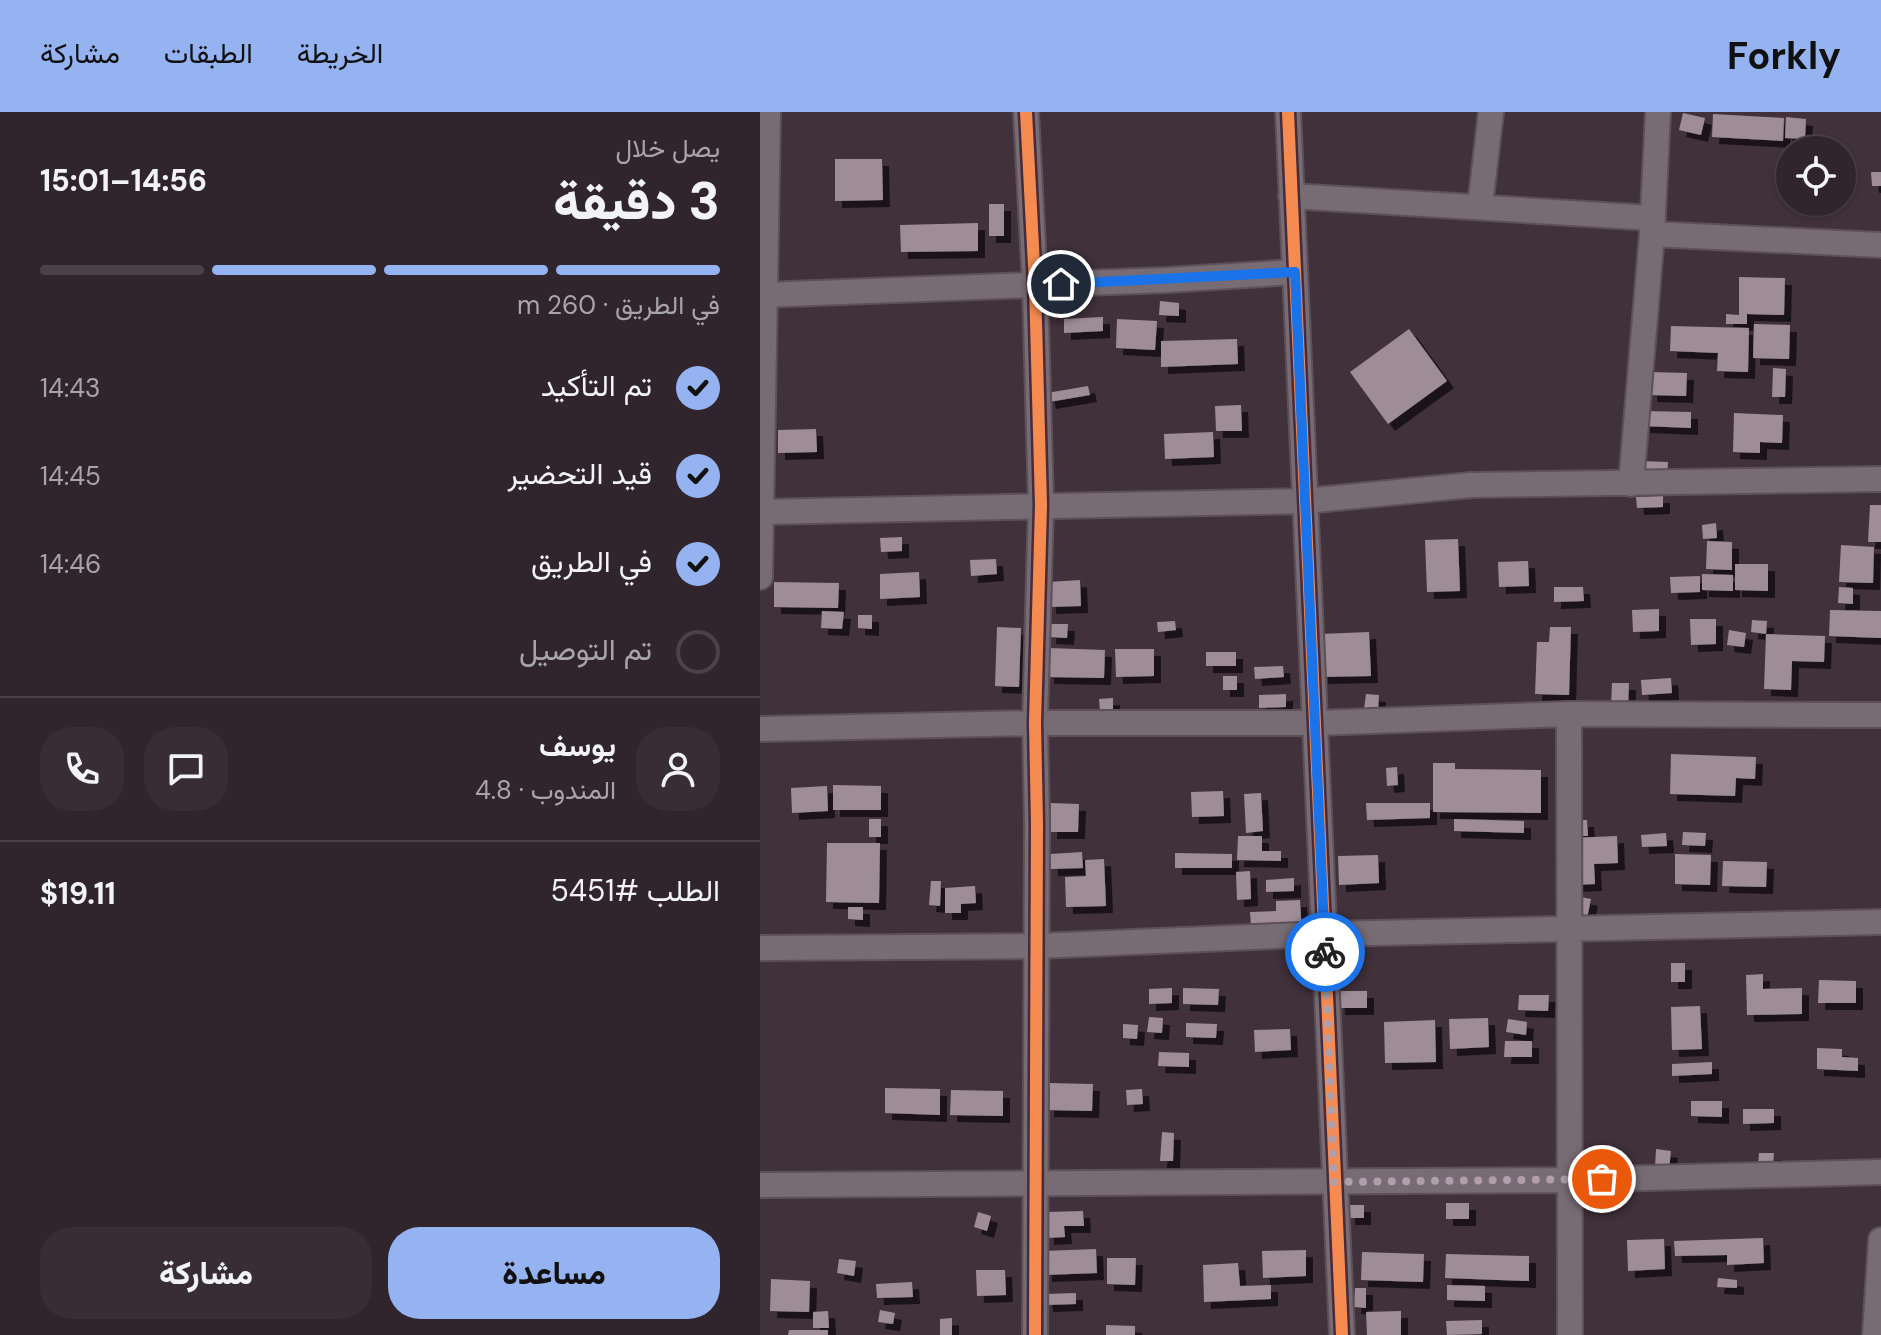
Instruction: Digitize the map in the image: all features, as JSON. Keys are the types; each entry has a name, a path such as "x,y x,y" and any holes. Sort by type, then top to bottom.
{"street":[{"path":"760,577 762,294 768,112"},
{"path":"1026,112 1041,505 1035,723 1035,1335"},
{"path":"1288,112 1342,1335"},
{"path":"1480,206 1491,112"},
{"path":"1631,484 1658,112"},
{"path":"1291,196 1480,206 1652,226 1881,245"},
{"path":"762,294 1295,272"},
{"path":"760,512 1305,501 1471,485 1881,479"},
{"path":"1569,714 1570,1335"},
{"path":"760,729 1035,723 1316,723 1569,714 1881,715"},
{"path":"760,948 1037,946 1325,934 1881,922"},
{"path":"760,1185 1571,1180 1881,1172"},
{"path":"1875,1335 1881,1240"}],"building":[{"path":"1683,113 1705,118 1701,135 1679,130"},
{"path":"1713,114 1784,118 1783,136 1776,136 1776,141 1712,137"},
{"path":"1786,117 1806,119 1805,136 1785,136"},
{"path":"835,159 882,159 883,200 835,201"},
{"path":"1871,172 1881,172 1881,186 1872,186"},
{"path":"989,204 1004,204 1004,236 989,236"},
{"path":"978,223 978,251 901,252 900,225"},
{"path":"1739,277 1785,278 1784,315 1747,314 1747,324 1726,324 1726,314 1739,315"},
{"path":"1160,301 1179,303 1179,316 1159,315"},
{"path":"1103,317 1103,331 1064,333 1064,319"},
{"path":"1117,319 1157,321 1155,350 1116,348"},
{"path":"1754,324 1790,325 1789,359 1753,358"},
{"path":"1671,326 1749,328 1748,372 1717,371 1718,353 1670,351"},
{"path":"1409,329 1447,381 1388,424 1350,372"},
{"path":"1237,339 1238,364 1161,367 1161,341"},
{"path":"1773,368 1786,369 1785,397 1772,397"},
{"path":"1651,372 1687,373 1686,396 1650,395"},
{"path":"1088,386 1090,395 1049,402 1047,393"},
{"path":"1241,405 1242,431 1216,431 1215,406"},
{"path":"1643,411 1691,412 1691,428 1643,426"},
{"path":"1734,413 1783,415 1782,443 1760,442 1760,453 1733,452"},
{"path":"816,429 817,452 778,453 778,430"},
{"path":"1213,432 1214,457 1165,459 1164,434"},
{"path":"1640,461 1668,462 1667,480 1639,478"},
{"path":"1663,496 1663,507 1637,508 1636,497"},
{"path":"1870,505 1881,505 1881,542 1868,542"},
{"path":"1716,523 1717,538 1703,539 1702,525"},
{"path":"902,537 902,551 881,552 880,538"},
{"path":"1458,539 1460,591 1427,592 1425,540"},
{"path":"1707,541 1732,542 1732,570 1706,569"},
{"path":"1841,545 1874,547 1873,583 1839,582"},
{"path":"996,559 997,574 971,576 970,560"},
{"path":"1528,561 1529,586 1499,587 1498,562"},
{"path":"1735,564 1768,564 1768,591 1735,590"},
{"path":"919,572 920,597 880,599 880,574"},
{"path":"1702,574 1733,575 1733,591 1702,590"},
{"path":"1700,576 1700,592 1671,593 1670,577"},
{"path":"1080,580 1081,606 1049,607 1048,582"},
{"path":"774,582 839,583 838,608 774,607"},
{"path":"1554,587 1583,587 1584,601 1554,602"},
{"path":"1839,587 1853,588 1853,604 1838,603"},
{"path":"1659,609 1659,631 1633,632 1632,610"},
{"path":"1830,610 1881,611 1881,638 1829,636"},
{"path":"822,611 844,612 842,629 821,628"},
{"path":"858,615 872,615 872,629 858,628"},
{"path":"1690,619 1716,619 1716,644 1691,645"},
{"path":"1752,620 1767,621 1766,634 1751,632"},
{"path":"1175,621 1176,630 1158,632 1157,622"},
{"path":"1050,624 1068,624 1067,638 1049,637"},
{"path":"997,627 1021,628 1019,687 995,686"},
{"path":"1550,627 1571,627 1569,695 1535,694 1537,642 1549,642"},
{"path":"1729,630 1746,633 1744,647 1727,645"},
{"path":"1369,632 1371,676 1321,677 1320,634"},
{"path":"1766,634 1825,636 1824,662 1792,661 1791,690 1764,689"},
{"path":"1048,648 1105,650 1104,678 1047,677"},
{"path":"1115,649 1154,649 1154,676 1116,677"},
{"path":"1206,652 1236,652 1236,666 1206,666"},
{"path":"1283,666 1284,677 1255,679 1254,667"},
{"path":"1223,676 1237,676 1237,690 1223,690"},
{"path":"1671,678 1672,693 1642,695 1641,680"},
{"path":"1612,683 1629,683 1628,708 1611,707"},
{"path":"1286,694 1286,707 1259,708 1259,695"},
{"path":"1366,694 1379,695 1378,711 1364,709"},
{"path":"1113,698 1113,711 1100,712 1099,699"},
{"path":"1671,754 1756,757 1755,779 1736,778 1735,796 1670,794"},
{"path":"1433,763 1455,763 1455,769 1541,770 1541,813 1433,812"},
{"path":"1397,767 1398,785 1387,786 1386,768"},
{"path":"833,785 881,786 881,810 833,810"},
{"path":"827,786 828,811 792,813 791,788"},
{"path":"1223,791 1224,816 1192,817 1191,792"},
{"path":"1261,793 1263,831 1246,833 1244,794"},
{"path":"1051,803 1079,804 1078,832 1050,832"},
{"path":"1366,803 1430,803 1430,818 1367,820"},
{"path":"869,819 881,819 881,837 869,837"},
{"path":"1454,819 1524,821 1524,833 1454,831"},
{"path":"1571,820 1587,820 1588,836 1571,836"},
{"path":"1683,832 1706,833 1705,846 1682,845"},
{"path":"1666,833 1667,846 1642,847 1641,835"},
{"path":"1238,836 1262,836 1262,851 1281,851 1281,861 1237,860"},
{"path":"1617,836 1618,863 1594,864 1595,884 1572,885 1571,838"},
{"path":"827,843 880,843 879,903 826,902"},
{"path":"1082,852 1083,868 1051,869 1050,854"},
{"path":"1175,853 1232,854 1232,868 1175,868"},
{"path":"1675,854 1711,855 1710,885 1675,884"},
{"path":"1378,855 1379,883 1339,885 1338,856"},
{"path":"1104,859 1106,906 1066,907 1065,877 1086,876 1085,860"},
{"path":"1723,861 1767,862 1766,887 1722,886"},
{"path":"1250,871 1251,899 1237,900 1236,872"},
{"path":"1294,878 1294,891 1266,892 1266,880"},
{"path":"931,881 941,881 940,906 929,905"},
{"path":"975,886 976,903 961,904 961,913 945,913 945,888"},
{"path":"1576,896 1591,899 1586,923 1571,920"},
{"path":"1300,900 1302,933 1251,926 1250,912 1276,911 1276,901"},
{"path":"848,907 863,907 863,920 848,919"},
{"path":"1671,963 1685,963 1685,982 1671,982"},
{"path":"1763,974 1763,989 1802,988 1802,1014 1747,1015 1746,975"},
{"path":"1819,980 1856,981 1856,1003 1818,1003"},
{"path":"1172,988 1172,1003 1149,1004 1149,989"},
{"path":"1183,988 1219,989 1218,1005 1183,1004"},
{"path":"1337,991 1367,991 1367,1008 1338,1008"},
{"path":"1519,995 1549,995 1548,1011 1518,1010"},
{"path":"1700,1006 1702,1049 1672,1050 1671,1007"},
{"path":"1149,1017 1163,1018 1162,1033 1147,1032"},
{"path":"1488,1018 1489,1047 1450,1049 1449,1019"},
{"path":"1508,1019 1527,1022 1526,1035 1506,1032"},
{"path":"1435,1020 1436,1062 1385,1063 1384,1022"},
{"path":"1186,1023 1217,1024 1216,1038 1186,1037"},
{"path":"1123,1024 1138,1025 1137,1039 1123,1038"},
{"path":"1290,1029 1291,1050 1255,1052 1254,1030"},
{"path":"1505,1041 1532,1041 1532,1057 1504,1057"},
{"path":"1817,1048 1842,1049 1842,1057 1858,1058 1858,1071 1817,1069"},
{"path":"1159,1052 1189,1053 1189,1067 1158,1066"},
{"path":"1712,1062 1712,1074 1672,1076 1672,1064"},
{"path":"1048,1083 1093,1084 1092,1111 1047,1110"},
{"path":"885,1088 940,1089 940,1115 885,1113"},
{"path":"1142,1089 1143,1104 1127,1105 1126,1090"},
{"path":"951,1090 1003,1091 1003,1116 950,1115"},
{"path":"1691,1101 1722,1101 1722,1117 1691,1116"},
{"path":"1743,1109 1774,1109 1774,1123 1743,1124"},
{"path":"1162,1132 1174,1133 1173,1161 1160,1161"},
{"path":"1656,1149 1671,1151 1669,1169 1655,1168"},
{"path":"1759,1153 1774,1153 1773,1166 1758,1165"},
{"path":"1446,1203 1469,1203 1469,1219 1446,1219"},
{"path":"1348,1205 1364,1205 1364,1218 1348,1218"},
{"path":"1083,1211 1084,1226 1064,1226 1065,1237 1047,1238 1046,1212"},
{"path":"978,1212 991,1216 987,1231 974,1227"},
{"path":"1763,1238 1764,1263 1727,1265 1727,1255 1675,1256 1674,1241"},
{"path":"1664,1239 1665,1269 1628,1271 1627,1240"},
{"path":"1096,1249 1097,1273 1045,1275 1044,1251"},
{"path":"1306,1250 1306,1276 1263,1278 1262,1251"},
{"path":"1362,1252 1424,1254 1423,1282 1361,1280"},
{"path":"1446,1254 1529,1256 1529,1281 1445,1278"},
{"path":"1107,1258 1136,1258 1135,1285 1107,1284"},
{"path":"839,1259 856,1261 854,1276 837,1273"},
{"path":"1238,1263 1240,1286 1271,1285 1271,1299 1204,1302 1203,1265"},
{"path":"976,1270 1005,1270 1006,1295 977,1296"},
{"path":"1718,1278 1737,1280 1737,1288 1717,1287"},
{"path":"771,1279 810,1281 809,1312 770,1311"},
{"path":"912,1282 913,1297 877,1298 876,1284"},
{"path":"1447,1285 1485,1286 1485,1301 1447,1300"},
{"path":"1355,1288 1366,1288 1366,1308 1354,1307"},
{"path":"1076,1293 1076,1304 1046,1305 1045,1294"},
{"path":"880,1310 895,1313 893,1324 878,1322"},
{"path":"828,1311 829,1328 813,1328 813,1312"},
{"path":"1401,1311 1401,1335 1367,1335 1366,1312"},
{"path":"952,1318 952,1335 940,1335 940,1319"},
{"path":"1482,1320 1482,1334 1447,1335 1446,1321"},
{"path":"1106,1325 1135,1326 1135,1335 1106,1335"},
{"path":"789,1330 828,1330 828,1335 788,1335"}],"cycle path":[{"path":"1026,112 1041,505 1035,723 1035,1335"},
{"path":"1288,112 1342,1335"}],"way so far":[{"path":"1325,952 1334,1182 1602,1179"}],"route":[{"path":"1061,284 1295,272 1325,952"}]}
